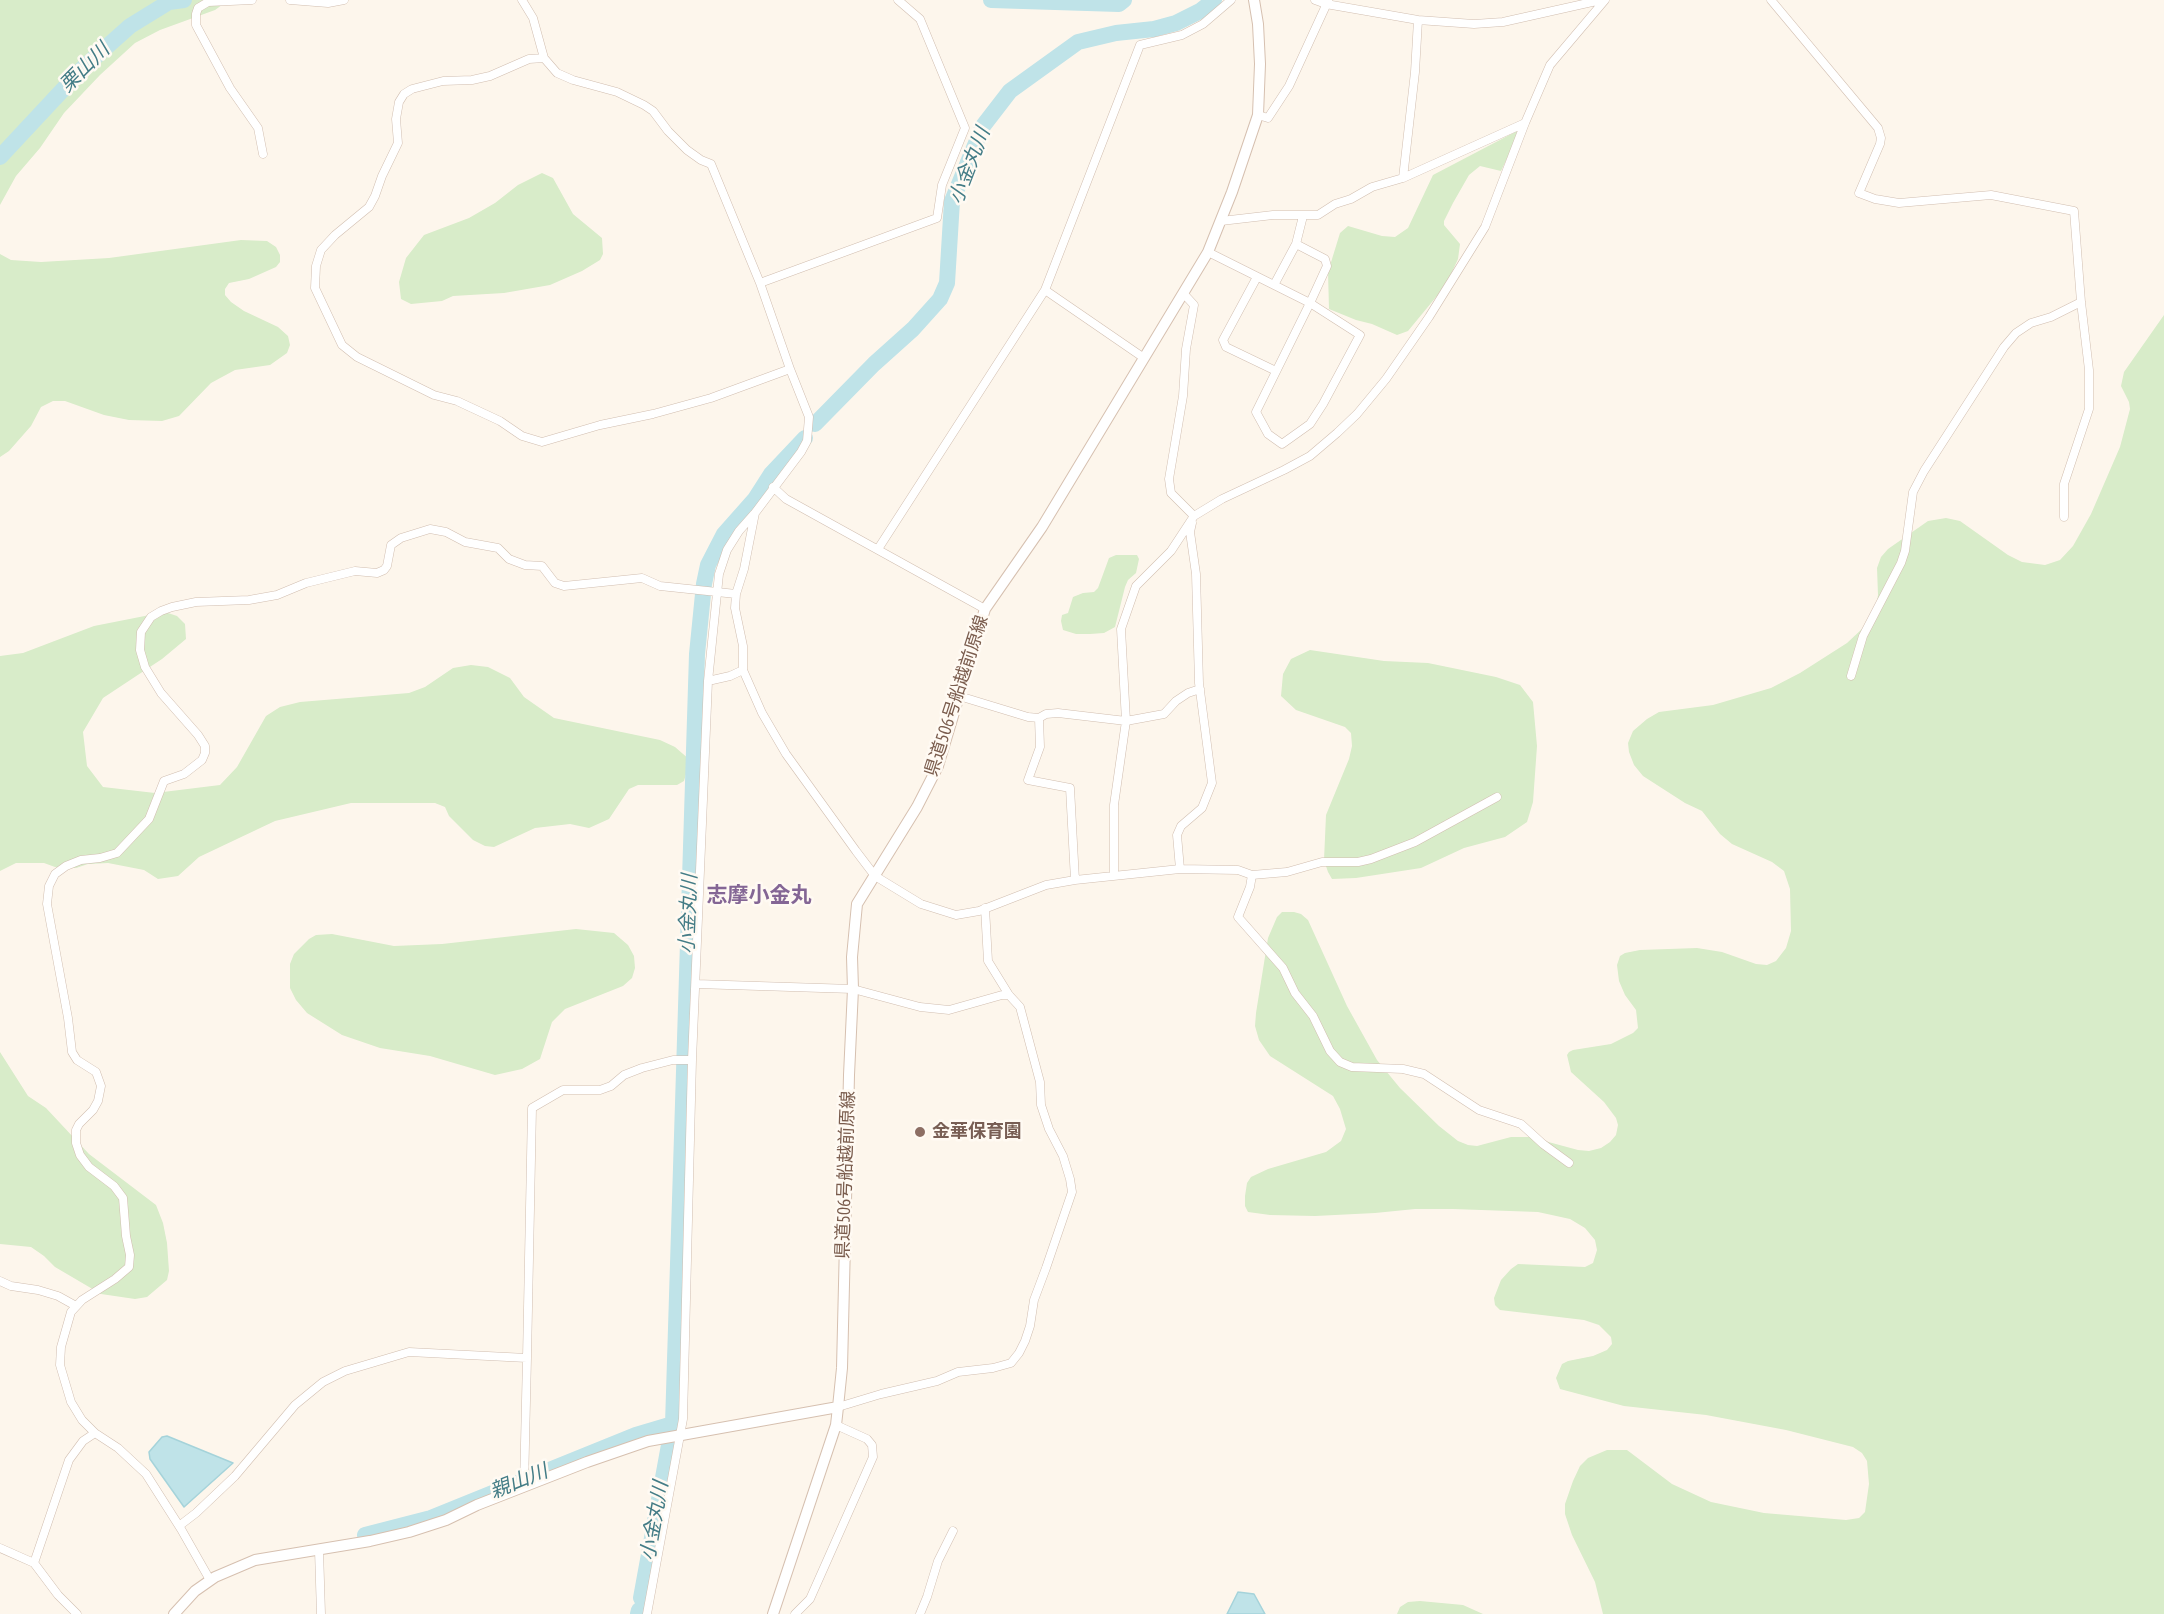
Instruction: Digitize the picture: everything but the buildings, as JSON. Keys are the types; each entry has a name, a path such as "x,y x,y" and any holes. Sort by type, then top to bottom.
{"main road":[{"name":"県道506号船越前原線","path":"773,1614 818,1472 836,1425 842,1368 852,957 857,904 917,807 938,766 985,609 1042,527 1208,252 1258,116 1260,64 1254,0"},
{"path":"174,1614 195,1591 210,1580 255,1560 370,1541 409,1532 446,1520 524,1485 648,1441 838,1407"}],"street":[{"path":"252,0 208,2 198,8 196,25 230,87 258,128 263,154"},
{"path":"290,0 328,3 344,0"},
{"path":"522,0 532,18 544,58 551,67 564,76 603,87 644,105 653,111 668,131 687,150 711,164 760,283 809,417 807,441 801,452 739,531 727,550 719,574 708,681 692,1060 683,1419 647,1614"},
{"path":"760,283 937,218 942,185 965,128 920,19 898,0"},
{"path":"878,549 1045,290 1140,45 1182,35 1203,24 1231,0"},
{"path":"1315,0 1418,20 1474,24 1503,22 1603,0"},
{"path":"1114,876 1114,806 1126,722 1121,629 1136,586 1171,551 1194,516 1222,499 1310,456 1357,414 1386,379 1429,317 1485,227 1550,65 1603,0"},
{"path":"1771,0 1878,128 1880,144 1859,193 1875,199 1899,203 1991,195 2074,211 2089,370 2089,409 2064,484 2064,517"},
{"path":"1258,116 1268,118 1289,86 1327,2"},
{"path":"1403,178 1415,72 1418,20"},
{"path":"544,58 529,59 490,76 472,80 443,81 412,89 404,94 399,102 396,120 398,144 375,196 369,207 335,235 321,250 315,266 315,288 342,345 357,357 434,395 457,401 500,421 522,436 542,442 600,425 653,414 711,398 790,369"},
{"path":"1221,221 1273,214 1318,215 1335,204 1352,199 1372,187 1403,178 1525,123"},
{"path":"1274,285 1296,244 1303,216"},
{"path":"1208,252 1310,303 1360,335 1310,424 1282,444 1268,434 1256,412 1310,303 1327,266 1325,259 1296,244"},
{"path":"1257,277 1223,340 1226,347 1276,371"},
{"path":"1045,290 1144,358"},
{"path":"1183,292 1194,305 1186,349 1184,396 1169,479 1171,493 1194,516"},
{"path":"1851,676 1863,636 1903,557 1911,501 1916,483 1985,375 2016,333 2031,323 2051,317 2081,302"},
{"path":"773,488 786,499 868,546 878,549 985,609"},
{"path":"755,513 744,569 736,594 735,608 743,646 743,670 762,713 786,754 875,876 921,904 956,915 985,908 1046,885 1075,880 1180,869 1238,870 1252,875 1287,872 1322,862 1358,861 1381,856 1424,837 1497,797"},
{"path":"1180,869 1177,835 1180,826 1202,807 1212,783 1200,689 1196,574 1190,532 1194,516"},
{"path":"210,1580 146,1474 118,1448 95,1433 82,1420 71,1402 60,1365 61,1347 69,1319 76,1306 116,1279 129,1267 130,1255 123,1198 114,1186 89,1167 80,1155 76,1143 76,1130 93,1110 98,1101 101,1086 96,1072 78,1060 72,1052 47,904 49,886 55,874 66,866 81,860 117,853 149,819 164,782 184,774 202,760 206,753 205,746 198,735 161,693 145,667 140,650 141,632 151,617 172,607 196,602 249,600 277,595 306,583 355,571 377,573 387,566 391,545 401,538 430,529 446,532 465,542 498,548 509,559 525,565 542,567 555,583 564,586 642,578 660,586 736,594"},
{"path":"708,681 730,676 743,670"},
{"path":"959,696 1028,717 1039,718 1046,714 1058,714 1126,722 1164,714 1176,701 1200,689"},
{"path":"1039,718 1040,747 1028,780 1070,788 1075,880"},
{"path":"1252,875 1250,887 1238,917 1283,968 1295,993 1313,1016 1320,1035 1340,1062 1352,1067 1403,1069 1424,1074 1479,1110 1521,1124 1569,1163"},
{"path":"838,1407 937,1381 958,1371 1011,1363 1025,1341 1034,1300 1072,1192 1063,1156 1049,1130 1041,1105 1040,1082 1020,1006 1009,996 988,961 985,908"},
{"path":"696,984 853,989 920,1007 949,1010 1002,995 1009,996"},
{"path":"524,1485 532,1108 563,1090 600,1090 611,1086 624,1075 673,1060 692,1060"},
{"path":"0,1281 11,1286 58,1296 76,1306"},
{"path":"179,1526 235,1476 295,1404 309,1391 330,1378 345,1371 409,1352 527,1358"},
{"path":"795,1614 810,1599 873,1457 872,1445 867,1439 836,1425"},
{"path":"34,1563 69,1460 83,1441 95,1433"},
{"path":"920,1614 938,1561 953,1531"},
{"path":"0,1548 34,1563 58,1595 77,1614"},
{"path":"319,1550 321,1614"}],"green space":[{"path":"0,0 229,0 215,10 160,30 135,43 64,113 40,148 16,176 0,205"},
{"path":"1517,131 1518,135 1501,171 1480,166 1469,175 1453,203 1444,225 1460,244 1458,259 1446,285 1408,331 1397,335 1329,309 1328,272 1340,233 1348,226 1382,236 1395,237 1408,228 1433,175"},
{"path":"542,173 553,178 573,214 602,238 603,254 600,260 550,285 504,293 453,296 442,301 411,304 401,299 399,282 406,258 424,235 469,218 495,203 518,185"},
{"path":"241,240 267,241 276,247 280,255 280,262 276,267 249,279 229,283 225,289 225,295 244,311 278,327 288,336 290,345 287,353 270,365 235,370 211,383 179,416 162,421 129,420 104,415 65,401 53,401 41,407 31,426 9,451 0,457 0,254 11,260 41,262 109,258"},
{"path":"2164,315 2164,1614 1603,1614 1595,1582 1572,1535 1565,1514 1565,1504 1573,1481 1580,1466 1588,1458 1607,1450 1627,1450 1672,1484 1711,1502 1764,1513 1846,1520 1859,1518 1865,1512 1869,1484 1867,1461 1862,1453 1853,1447 1786,1430 1706,1415 1624,1406 1560,1389 1556,1378 1562,1364 1607,1350 1612,1344 1611,1337 1599,1325 1584,1320 1500,1310 1495,1305 1494,1298 1501,1280 1518,1264 1585,1267 1593,1263 1597,1250 1595,1240 1585,1228 1570,1219 1538,1212 1453,1209 1415,1209 1315,1216 1248,1212 1245,1206 1245,1196 1247,1183 1251,1177 1268,1169 1326,1152 1341,1141 1346,1129 1333,1096 1270,1056 1259,1040 1255,1026 1256,1013 1268,938 1277,917 1282,912 1294,912 1308,920 1347,1006 1377,1060 1400,1088 1458,1141 1477,1146 1511,1137 1530,1137 1589,1151 1601,1148 1610,1142 1616,1135 1618,1125 1616,1118 1604,1102 1571,1072 1567,1055 1573,1050 1611,1044 1638,1028 1636,1010 1625,995 1619,981 1617,965 1620,956 1640,950 1697,948 1722,952 1756,964 1767,965 1776,961 1786,948 1791,931 1790,889 1784,871 1772,862 1732,844 1720,834 1702,811 1643,776 1634,765 1629,752 1628,743 1633,731 1659,712 1713,705 1771,688 1800,673 1847,643 1863,628 1876,607 1877,568 1881,557 1888,549 1928,521 1946,518 1960,521 2008,555 2022,562 2045,565 2060,560 2073,546 2091,514 2120,447 2130,409 2121,386 2124,372"},
{"path":"1116,555 1137,555 1139,559 1136,573 1128,580 1125,587 1115,627 1104,633 1090,634 1076,634 1063,630 1062,615 1068,613 1073,597 1094,592 1098,588 1109,558"},
{"path":"165,612 177,616 185,624 186,639 162,659 103,698 83,732 87,766 103,787 155,793 220,785 237,767 266,716 280,707 300,702 409,693 425,687 453,668 471,665 488,667 510,678 524,697 554,718 660,740 675,747 690,760 684,781 677,785 638,785 629,789 609,819 589,828 570,824 535,828 494,847 485,846 473,840 449,816 445,807 435,803 351,803 275,821 199,857 178,876 158,879 144,870 108,863 88,864 76,868 55,867 44,863 16,863 0,871 0,656 23,653 94,626"},
{"path":"1310,650 1384,661 1428,663 1496,677 1520,685 1533,702 1537,746 1533,802 1527,822 1505,837 1464,848 1421,868 1356,878 1332,879 1324,860 1326,815 1349,759 1352,746 1351,733 1345,727 1296,710 1281,696 1283,674 1291,659"},
{"path":"576,929 614,933 628,945 634,956 635,968 632,978 623,986 565,1009 552,1022 540,1059 522,1069 495,1075 430,1056 380,1048 342,1035 307,1013 290,988 290,964 294,954 316,935 332,934 394,946 442,944"},
{"path":"0,1052 28,1096 46,1108 89,1154 156,1205 167,1243 169,1271 167,1280 147,1297 135,1299 101,1294 55,1267 31,1247 0,1244"},
{"path":"1408,1602 1463,1605 1483,1614 1397,1614 1400,1607"}],"water":[{"path":"167,1436 233,1463 184,1507 150,1459 149,1452 162,1437"},
{"path":"1238,1592 1254,1594 1265,1614 1227,1614"}],"waterway":[{"name":"栗山川","path":"0,157 84,67 130,26 169,2 184,0"},
{"name":"栗山川","path":"991,0 1119,4 1124,0"},
{"name":"小金丸川","path":"815,424 874,364 913,329 940,299 947,283 952,201 983,126 1010,91 1078,42 1176,23 1200,11 1214,0"},
{"name":"小金丸川","path":"365,1535 431,1518 636,1435 673,1424 697,654 704,584 708,565 724,534 755,499 771,474 805,438"},
{"name":"小金丸川","path":"641,1598 669,1445"},
{"name":"小金丸川","path":"638,1614 639,1610"}],"place":[{"name":"金華保育園","path":"920,1132"}],"district":[{"name":"志摩小金丸","path":"759,896"}],"water label":[{"name":"親山川","path":"519,1482"}]}
